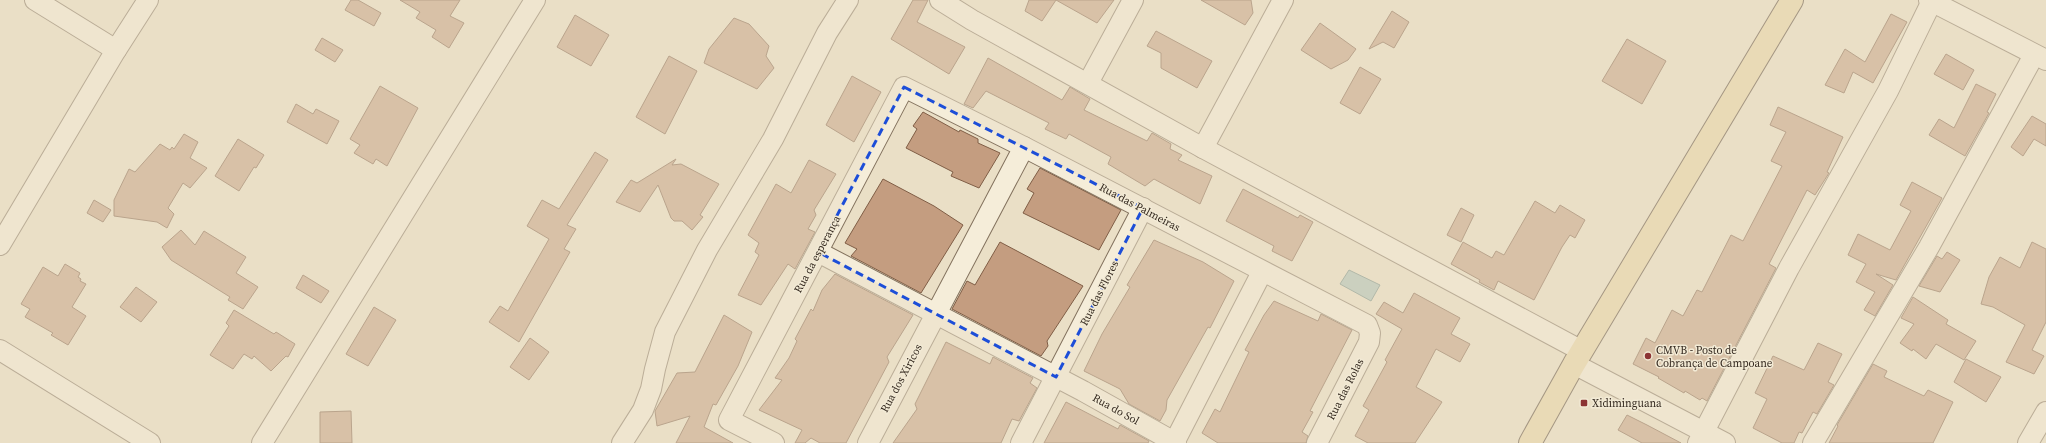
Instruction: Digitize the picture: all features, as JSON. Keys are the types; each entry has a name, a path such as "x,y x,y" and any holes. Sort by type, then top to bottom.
{"main road":[{"path":"1530,443 1578,358 1792,0"}],"street":[{"path":"35,0 116,50"},
{"path":"0,246 116,50 148,0"},
{"path":"262,443 535,0"},
{"path":"622,443 643,410 651,389 654,369 665,332 707,250 773,139 827,33 848,0"},
{"path":"940,0 972,20 1088,83 1578,358 1701,438 1725,443"},
{"path":"1088,83 1132,0"},
{"path":"1202,148 1283,0"},
{"path":"1701,438 1789,268 1888,91 1930,1 2040,57 1814,443"},
{"name":"Rua das Palmeiras","path":"904,88 1024,147 1143,208 1262,272 1368,325 1370,333"},
{"name":"Rua da esperança","path":"774,443 729,420 904,88"},
{"name":"Rua dos Xiricos","path":"868,443 1024,147"},
{"name":"Rua das Flores","path":"1021,443 1143,208"},
{"name":"Rua do Sol","path":"818,252 1056,377 1175,443"},
{"path":"1175,443 1262,272"},
{"name":"Rua das Rolas","path":"1317,443 1369,342 1370,333"},
{"path":"0,350 150,443"},
{"path":"2028,443 2046,412"}],"highlighted area":[{"path":"904,87 1143,208 1056,377 818,252"}],"water":[{"path":"1349,270 1380,285 1371,301 1340,284"}],"building":[{"path":"351,0 358,0 381,13 374,26 345,10"},
{"path":"400,0 460,0 450,16 464,23 449,48 432,37 436,30 416,18 420,12"},
{"path":"913,0 928,0 917,22 965,47 949,74 891,39"},
{"path":"1029,0 1056,0 1042,21 1025,11"},
{"path":"1056,0 1114,0 1097,23"},
{"path":"1201,0 1251,0 1253,13 1245,25"},
{"path":"1392,11 1409,22 1394,48 1383,42 1369,49"},
{"path":"1891,14 1907,22 1873,83 1853,72 1844,93 1825,85 1845,49 1865,62"},
{"path":"575,15 609,35 591,66 557,47"},
{"path":"734,18 749,24 769,46 766,56 774,68 757,89 704,63 709,49"},
{"path":"1320,23 1356,49 1348,60 1331,69 1301,50"},
{"path":"1156,31 1212,61 1197,88 1161,68 1161,53 1147,46"},
{"path":"322,38 343,50 335,62 315,50"},
{"path":"1627,39 1666,61 1642,104 1602,81"},
{"path":"1946,54 1974,70 1963,90 1934,74"},
{"path":"669,56 697,71 665,134 636,117"},
{"path":"988,58 1062,100 1070,87 1090,99 1084,110 1147,141 1152,133 1171,144 1170,149 1182,155 1178,160 1212,176 1200,204 1154,179 1145,186 1108,164 1111,157 1069,134 1066,139 1045,129 1049,123 986,91 973,108 964,104"},
{"path":"1360,67 1381,79 1360,114 1340,103"},
{"path":"852,76 881,92 854,142 826,125"},
{"path":"1976,84 1996,94 1987,112 1989,113 1965,156 1929,135 1939,119 1954,128"},
{"path":"380,86 418,108 387,166 376,159 373,164 354,153 360,145 350,139"},
{"path":"296,104 313,114 316,109 339,121 327,144 287,122"},
{"path":"1778,107 1843,137 1827,172 1829,173 1815,195 1807,190 1769,264 1776,268 1707,401 1702,398 1700,400 1685,391 1684,393 1658,378 1659,377 1633,364 1646,338 1655,343 1672,310 1683,316 1697,290 1702,292 1731,235 1743,241 1782,166 1771,161 1786,132 1770,125"},
{"path":"923,112 959,132 960,130 978,139 978,143 1000,153 979,188 951,176 953,172 906,148 917,129 913,126"},
{"path":"2032,116 2046,124 2046,146 2034,139 2023,156 2011,147"},
{"path":"184,134 198,142 190,158 207,168 190,188 183,183 168,208 174,214 167,228 157,222 114,216 114,200 129,169 135,172 160,144 170,150 172,147 174,149"},
{"path":"238,139 264,155 256,168 254,167 239,191 215,176"},
{"path":"595,152 608,160 567,225 576,229 564,249 570,252 519,342 489,322 500,306 508,311 549,239 527,226 542,200 559,209"},
{"path":"676,159 672,165 681,164 719,184 700,215 703,217 692,230 682,221 674,221 671,218 658,185 640,212 616,202 631,180 637,183"},
{"path":"809,160 836,174 814,210 816,215 808,229 815,232 795,269 788,264 761,305 738,295 759,255 755,252 759,243 748,235 776,184 791,193"},
{"path":"1040,168 1121,210 1099,250 1023,213 1034,193 1027,189"},
{"path":"883,179 934,206 963,225 921,293 851,256 857,249 845,243"},
{"path":"1912,182 1942,198 1896,280 1876,274 1893,285 1875,316 1864,310 1875,292 1856,282 1866,264 1848,255 1858,234 1890,250 1911,211 1900,205"},
{"path":"1243,189 1298,218 1300,215 1313,222 1292,261 1272,251 1274,246 1226,221"},
{"path":"94,200 111,210 103,222 87,213"},
{"path":"1535,201 1555,213 1560,205 1585,220 1575,238 1570,235 1562,247 1534,300 1498,281 1494,290 1479,282 1480,280 1451,264 1463,242 1492,258 1496,251 1504,255"},
{"path":"1461,208 1474,215 1461,242 1447,235"},
{"path":"181,230 195,245 204,231 246,257 236,273 258,287 243,309 228,300 230,297 171,260 162,247"},
{"path":"1154,240 1203,262 1234,281 1210,328 1208,327 1167,400 1166,410 1160,421 1129,404 1120,389 1084,371 1102,334 1130,287 1127,285"},
{"path":"1000,242 1083,286 1047,341 1048,346 1041,356 952,309 967,281 975,285"},
{"path":"2032,242 2046,249 2046,322 2032,350 2044,356 2034,374 2006,362 2025,325 1993,307 1981,304 1989,277 2000,257 2020,268"},
{"path":"1947,252 1960,260 1940,292 1919,286 1937,256 1942,259"},
{"path":"65,264 80,273 78,277 81,279 80,281 86,284 72,307 86,316 68,345 51,335 53,333 25,317 30,309 21,304 43,267 58,276"},
{"path":"835,274 913,315 887,357 889,362 846,443 820,443 811,438 805,443 795,443 802,430 759,410 782,380 775,378 789,358 797,341 795,339 811,309 813,311 822,290"},
{"path":"303,275 329,291 321,303 296,288"},
{"path":"136,287 157,302 141,322 120,307"},
{"path":"1414,293 1460,318 1451,334 1470,344 1460,362 1436,349 1416,387 1442,402 1415,443 1368,443 1355,436 1369,410 1363,406 1387,362 1385,360 1402,329 1376,314 1384,302 1403,313"},
{"path":"1913,297 1948,320 1946,324 1976,341 1964,360 1936,344 1926,359 1913,349 1912,351 1900,343 1914,324 1901,318"},
{"path":"1274,301 1318,321 1321,314 1352,330 1310,411 1313,412 1302,432 1308,436 1306,443 1218,443 1202,433 1215,409 1220,412 1249,352 1245,350 1264,315"},
{"path":"374,307 396,320 368,366 346,354"},
{"path":"234,310 274,334 276,332 295,344 288,357 286,356 271,371 254,356 252,359 244,354 233,369 210,355 229,326 226,323"},
{"path":"724,315 752,332 738,366 716,405 713,404 704,427 733,443 676,443 690,416 657,426 655,411 677,373 695,372"},
{"path":"530,338 549,352 529,380 510,367"},
{"path":"946,342 990,364 993,357 1033,378 1030,383 1037,388 1019,421 1012,419 1001,443 893,443 917,409 915,404"},
{"path":"1818,343 1842,354 1828,382 1834,385 1817,414 1813,412 1802,433 1799,432 1794,443 1782,443 1753,428 1767,399 1755,393 1773,356 1804,370"},
{"path":"1966,359 2001,377 1986,402 1954,382"},
{"path":"1873,364 1887,371 1884,377 1924,396 1928,390 1953,402 1933,443 1829,443 1838,426 1837,425"},
{"path":"1066,402 1118,429 1120,425 1149,441 1148,443 1044,443"},
{"path":"351,411 352,443 320,443 320,412"},
{"path":"1627,415 1681,443 1642,443 1618,430"}],"place":[{"name":"CMVB - Posto de Cobrança de Campoane","path":"1648,356"},
{"name":"Xidiminguana","path":"1584,403"}]}
